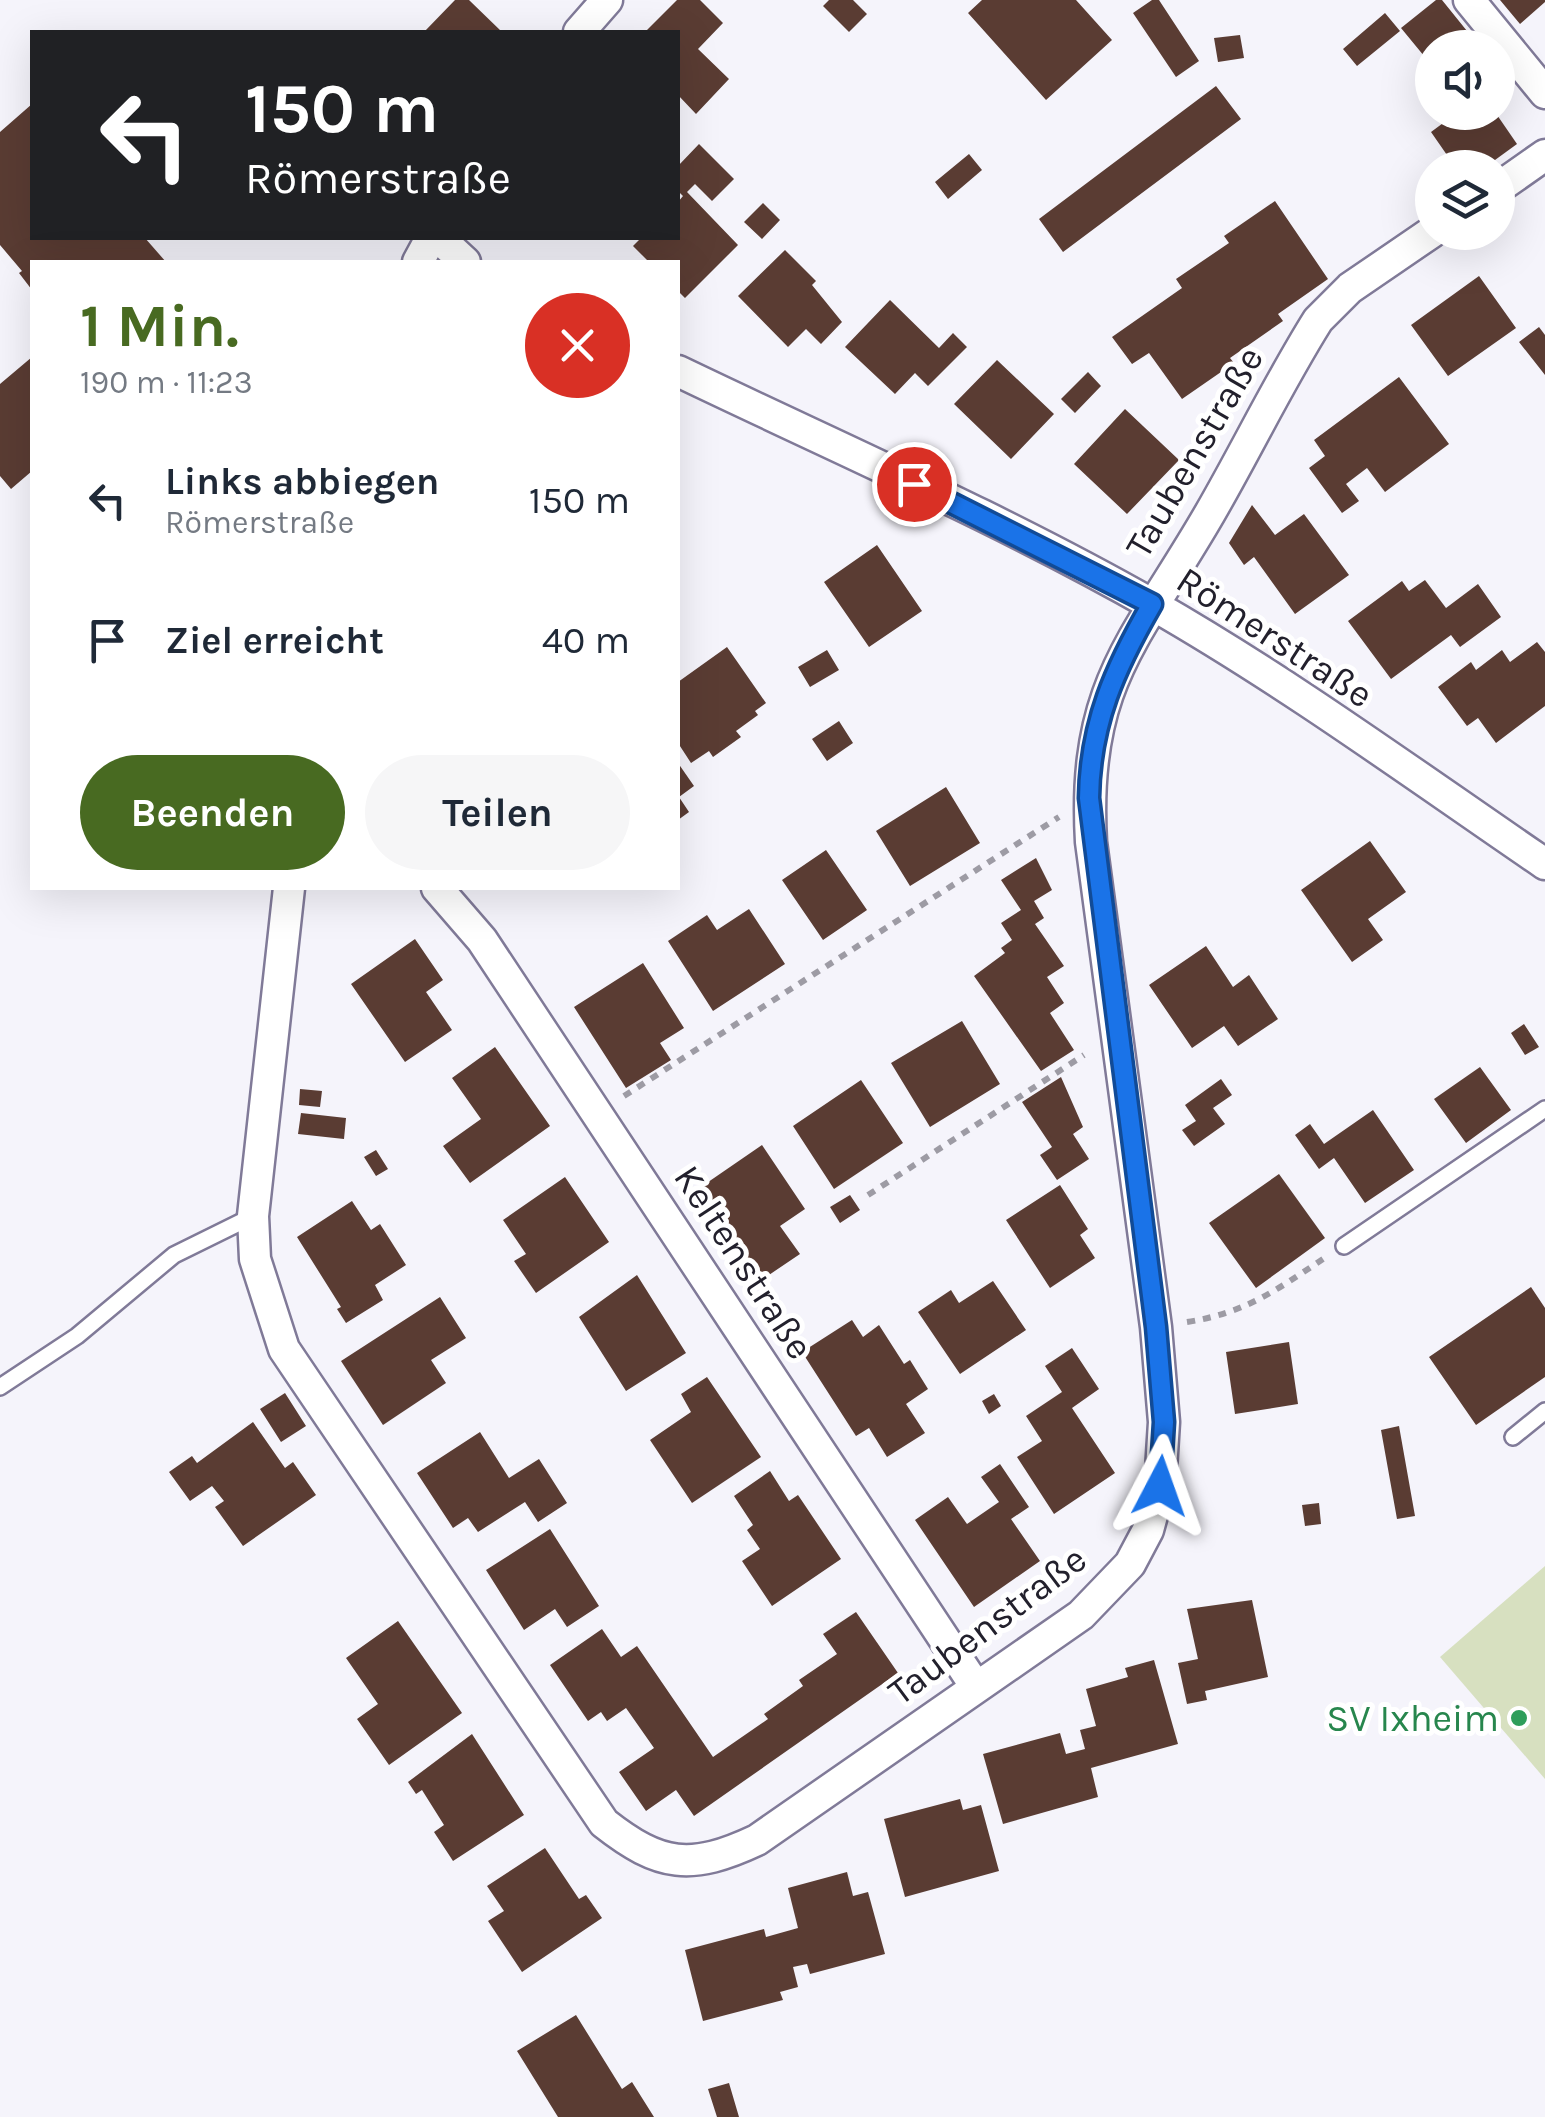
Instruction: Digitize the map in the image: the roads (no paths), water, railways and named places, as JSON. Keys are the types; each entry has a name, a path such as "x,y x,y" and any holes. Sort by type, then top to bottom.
{"street":[{"path":"581,30 607,0"},
{"path":"1468,0 1545,93"},
{"path":"1515,176 1545,155"},
{"path":"441,240 463,260"},
{"name":"Taubenstraße","path":"289,890 252,1216 255,1259 284,1350 594,1809 641,1852 681,1861 725,1855 757,1840 1105,1594 1130,1564 1148,1530 1160,1486 1164,1422 1156,1327 1089,798 1089,764 1102,700 1152,604 1209,514 1318,320 1350,288 1415,244"},
{"name":"Römerstraße","path":"680,373 1014,533 1152,604 1260,670 1545,864"},
{"name":"Keltenstraße","path":"445,890 597,1112 976,1687"}],"lane":[{"path":"1344,1246 1545,1109"},
{"path":"0,1388 78,1336 174,1255 252,1216"},
{"path":"1513,1437 1545,1411"}],"place":[{"name":"SV Ixheim","path":"1519,1718"}]}
